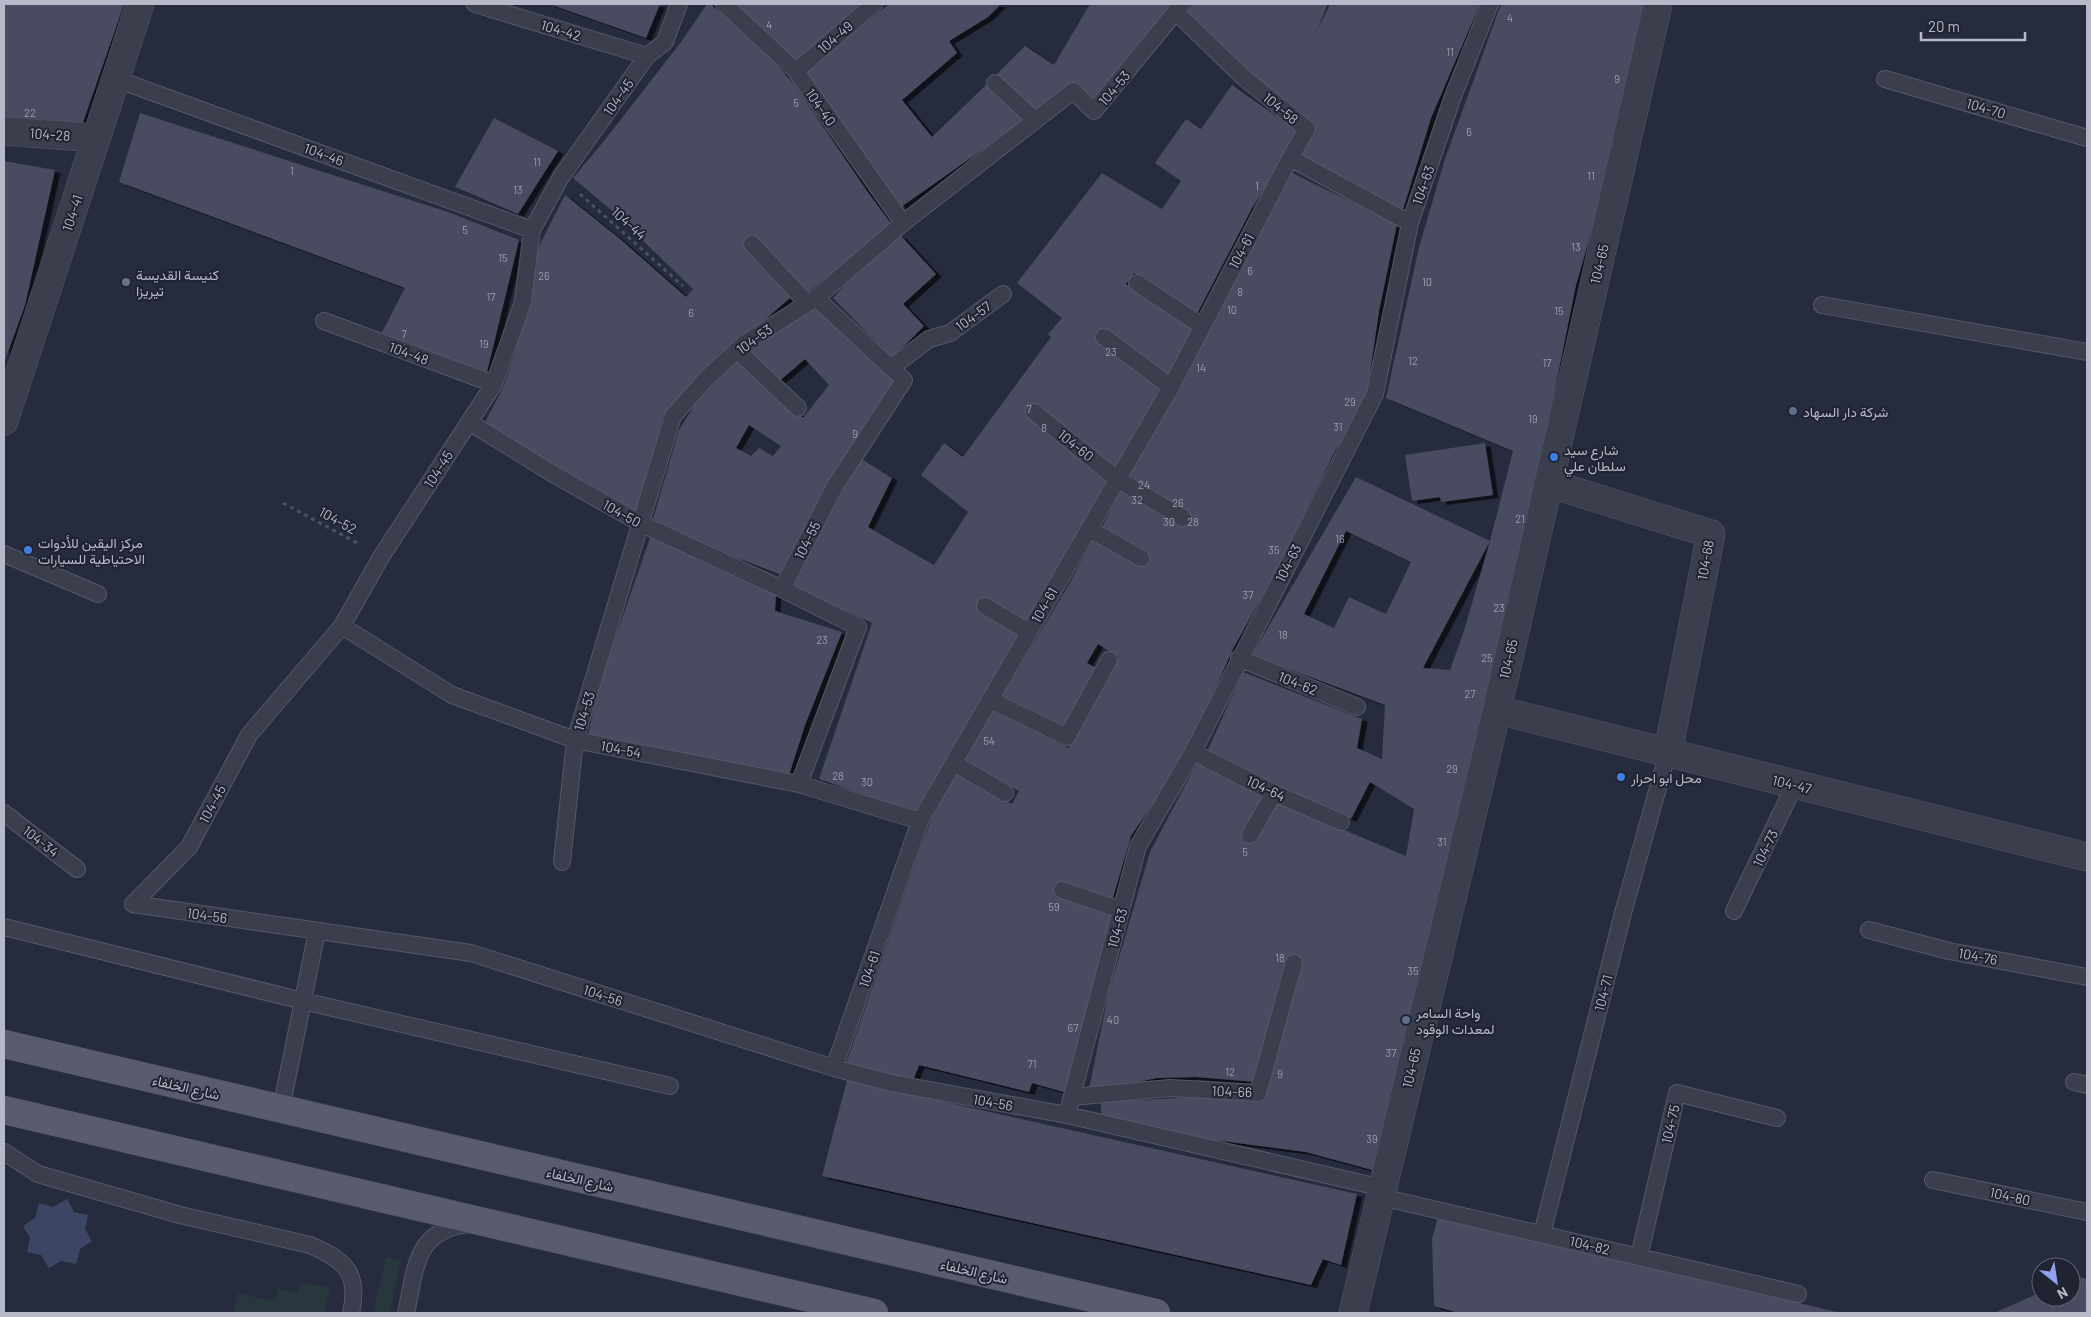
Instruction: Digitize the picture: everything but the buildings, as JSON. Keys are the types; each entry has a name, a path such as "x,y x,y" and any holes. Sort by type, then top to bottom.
{"main road":[{"name":"شارع الخلفاء","path":"4,1044 1156,1313"},
{"path":"4,1110 874,1313"}],"street":[{"name":"104-41","path":"4,421 140,4"},
{"name":"104-65","path":"1353,1313 1497,710 1658,4"},
{"name":"104-28","path":"4,131 96,138"},
{"name":"104-68","path":"1548,483 1711,534 1668,752"},
{"name":"104-47","path":"1497,710 2087,857"}],"lane":[{"name":"104-42","path":"475,4 647,56"},
{"name":"104-45","path":"133,904 189,847 249,735 342,626 381,557 494,384 523,302 532,230 560,177 647,56 665,42 678,4"},
{"name":"104-40","path":"724,4 796,71 903,223"},
{"name":"104-49","path":"796,71 874,4"},
{"name":"104-63","path":"1067,1115 1138,846 1193,752 1239,658 1376,394 1410,223 1453,96 1490,4"},
{"name":"104-53","path":"562,862 575,740 642,524 673,416 707,378 738,350 812,301 903,223 1073,91 1094,111 1179,8"},
{"name":"104-58","path":"1179,8 1242,76 1306,129 1290,158"},
{"name":"104-46","path":"116,79 532,230"},
{"name":"104-70","path":"1885,79 2087,138"},
{"path":"995,83 1035,120"},
{"path":"1290,158 1410,223"},
{"name":"104-61","path":"834,1068 920,821 1171,387 1290,158"},
{"name":"104-55","path":"752,244 812,301 892,367 904,380 835,486 782,589"},
{"path":"1137,283 1202,326"},
{"name":"104-57","path":"892,367 929,339 950,333 1003,294"},
{"path":"1822,305 2087,352"},
{"name":"104-48","path":"324,321 494,384"},
{"path":"1104,337 1171,387"},
{"path":"738,350 798,408"},
{"name":"104-60","path":"1034,412 1117,479 1183,518"},
{"name":"104-50","path":"469,422 554,475 642,524 782,589"},
{"path":"1088,529 1141,558"},
{"path":"4,554 98,594"},
{"path":"782,589 858,627 798,784"},
{"path":"985,606 1029,632"},
{"name":"104-54","path":"342,626 452,695 575,740 798,784 920,821"},
{"name":"104-62","path":"1239,658 1358,707"},
{"path":"990,700 1067,737 1109,660"},
{"name":"104-64","path":"1193,752 1274,793 1341,822"},
{"name":"104-71","path":"1542,1234 1623,913 1668,752"},
{"path":"954,763 1006,793"},
{"name":"104-73","path":"1734,911 1795,784"},
{"path":"1250,834 1274,793"},
{"name":"104-34","path":"4,814 77,869"},
{"path":"1062,890 1121,910"},
{"name":"104-56","path":"133,904 470,953 834,1068 891,1083 1067,1115 1382,1192"},
{"path":"4,927 303,1001 670,1086"},
{"name":"104-76","path":"1869,930 1949,951 2087,977"},
{"path":"281,1109 317,931"},
{"name":"104-66","path":"1072,1097 1170,1088 1258,1093 1294,963"},
{"name":"104-75","path":"1639,1257 1677,1093 1777,1118"},
{"path":"4,1152 38,1174 180,1215 310,1245 338,1259 347,1269 356,1294 351,1313"},
{"name":"104-80","path":"1933,1180 2087,1212"},
{"name":"104-82","path":"1382,1192 1542,1234 1798,1294"},
{"path":"406,1313 418,1256 428,1240 449,1228 488,1223"}],"path":[{"name":"104-44","path":"560,177 683,286"},
{"name":"104-52","path":"283,503 381,557"}],"shaded area":[{"path":"386,1257 401,1261 389,1313 373,1313"},
{"path":"300,1282 330,1288 324,1313 233,1313 238,1293 275,1302 278,1289 298,1293"}],"water":[{"path":"67,1199 74,1212 88,1215 85,1229 92,1241 80,1249 76,1264 61,1261 49,1268 41,1255 27,1252 30,1238 23,1226 35,1218 39,1203 53,1207"}],"place":[{"name":"كنيسة القديسة تيريزا","path":"126,282"},
{"name":"شركة دار السهاد","path":"1793,411"},
{"name":"شارع سيد سلطان علي","path":"1554,457"},
{"name":"مركز اليقين للأدوات الاحتياطية للسيارات","path":"28,550"},
{"name":"محل ابو احرار","path":"1621,777"},
{"name":"واحة السامر لمعدات الوقود","path":"1406,1020"}]}
